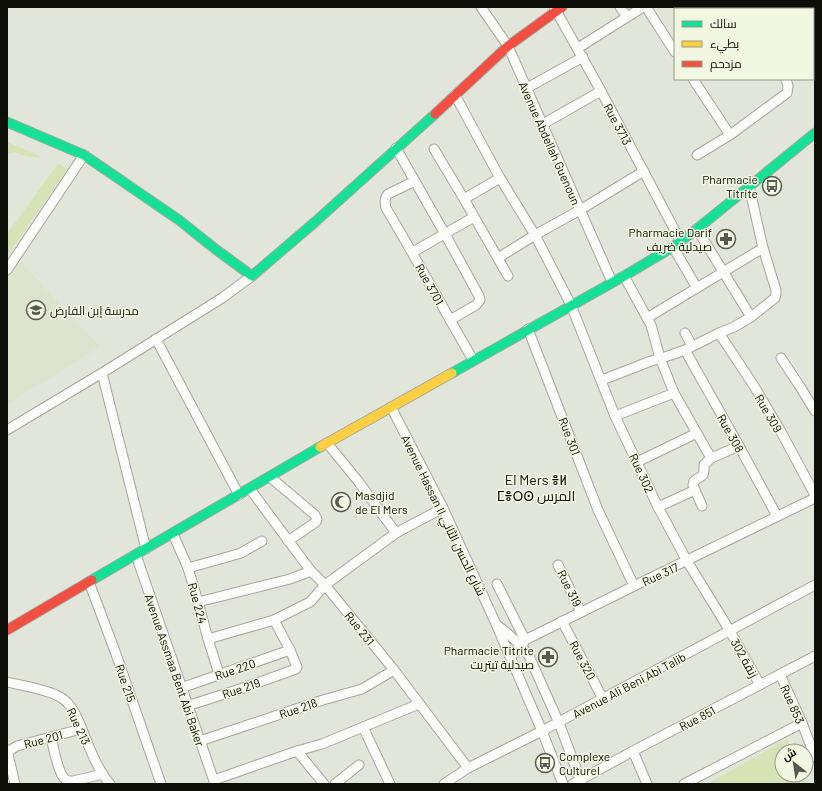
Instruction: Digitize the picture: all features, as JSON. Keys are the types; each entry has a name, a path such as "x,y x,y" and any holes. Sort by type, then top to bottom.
{"street":[{"name":"Avenue Abdellah Guenoun","path":"481,7 508,46 612,282"},
{"path":"620,7 627,18"},
{"path":"578,48 643,7"},
{"path":"646,7 674,50"},
{"path":"9,426 20,423 102,373 222,298 252,276 508,46 557,8"},
{"name":"Rue 3713","path":"557,8 644,171 697,288"},
{"path":"527,88 583,57"},
{"path":"694,80 730,135"},
{"path":"697,155 730,135 787,93 788,86 786,80"},
{"path":"543,124 601,91"},
{"name":"Rue 302","path":"455,95 500,178 535,235 571,305 616,416 658,507 687,561 730,631"},
{"path":"7,122 84,155 179,220 252,276"},
{"path":"7,630 327,443 624,276 677,244 815,133"},
{"path":"396,148 446,234 479,296 480,300 476,305 450,320"},
{"path":"434,149 508,276"},
{"path":"7,270 84,155"},
{"path":"498,258 644,171"},
{"path":"464,199 500,178"},
{"name":"Rue 3701","path":"415,181 388,194 385,198 386,208 413,252 473,360"},
{"path":"602,380 688,348 734,327 751,317 774,298 776,290 763,248 749,186"},
{"path":"413,252 474,217"},
{"path":"697,229 751,317"},
{"path":"647,318 763,248"},
{"path":"624,276 650,325 660,358 674,393 711,458"},
{"name":"Rue 301","path":"528,330 598,510 634,586"},
{"name":"Rue 308","path":"685,334 688,348 777,516"},
{"name":"Rue 309","path":"718,334 754,386 780,430 815,496"},
{"path":"156,339 239,495"},
{"path":"781,358 815,411"},
{"path":"102,373 146,549"},
{"path":"616,416 674,393"},
{"name":"Avenue Hassan II شارع الحسن الثاني","path":"391,407 442,508 496,624 563,784"},
{"path":"637,462 697,433"},
{"path":"327,443 358,481 396,533"},
{"path":"702,506 693,485 694,481 703,475 704,465 711,458 739,446"},
{"path":"270,477 316,517 316,522 288,541"},
{"name":"Rue 231","path":"250,489 311,571 325,584 394,670 468,768"},
{"path":"658,507 695,490"},
{"name":"Rue 317","path":"510,656 519,650 524,644 562,621 687,561 815,496"},
{"path":"208,639 274,620 310,602 325,584 396,533 442,508"},
{"name":"Rue 224","path":"173,534 188,568 219,674"},
{"path":"188,568 241,553 262,541"},
{"name":"Avenue Assmaa Bent Abi Baker","path":"136,555 214,782"},
{"name":"Rue 319","path":"558,565 581,612"},
{"path":"198,602 290,579 311,571"},
{"name":"Rue 215","path":"89,582 116,654 161,784"},
{"path":"497,584 524,644"},
{"name":"Avenue Ali Beni Abi Talib","path":"444,784 468,768 559,723 815,586"},
{"path":"274,620 290,650"},
{"name":"Rue 320","path":"562,621 603,699"},
{"name":"Avenue Hassan II شارع الحسن الثاني","path":"496,624 524,644 559,723 579,783"},
{"name":"زنقة 302","path":"730,631 760,685"},
{"name":"Rue 220","path":"181,688 290,650"},
{"name":"Rue 219","path":"188,706 294,670 297,667 290,650"},
{"name":"Rue 851","path":"579,783 633,751 815,656"},
{"name":"Rue 218","path":"200,741 323,700 362,689 394,670"},
{"name":"Rue 853","path":"780,674 802,723 815,757"},
{"name":"Rue 213","path":"7,682 52,693 62,697 74,712 90,751 110,784"},
{"path":"214,782 297,751 322,744 419,704"},
{"path":"684,784 802,723"},
{"path":"363,727 390,784"},
{"name":"Rue 201","path":"7,751 17,746 81,729"},
{"path":"51,737 60,772 65,780 73,781 103,774"},
{"path":"7,751 14,784"},
{"path":"297,751 320,783"},
{"path":"633,751 647,784"},
{"path":"335,784 359,765"}],"shaded area":[{"name":"مدرسة إبن الفارض","path":"18,259 100,347 7,404 7,274"}],"green space":[{"path":"7,142 40,156 39,158 21,155 15,152 7,154"},
{"path":"58,164 68,168 7,256 7,234"},
{"path":"787,739 789,743 780,743"},
{"path":"774,746 774,783 806,784 707,784"}],"traffic: fast":[{"path":"7,122 84,155 179,220 252,276 315,222 435,114"},
{"path":"452,373 673,247 815,133"},
{"path":"92,580 320,447"}],"traffic: slow":[{"path":"320,447 452,373"}],"traffic: jam":[{"path":"435,114 508,46 562,7"},
{"path":"7,630 92,580"}],"place":[{"name":"Pharmacie Titrite","path":"772,186"},
{"name":"Pharmacie Darif صيدلية ضريف","path":"726,239"},
{"name":"مدرسة إبن الفارض","path":"36,310"},
{"name":"Masdjid de El Mers","path":"341,502"},
{"name":"Pharmacie Titrite صيدلية تيتريت","path":"548,657"},
{"name":"Complexe Culturel","path":"545,763"}],"district":[{"name":"El Mers ⴻⵍ ⵎⴻⵔⵙ المرس","path":"536,488"}]}
